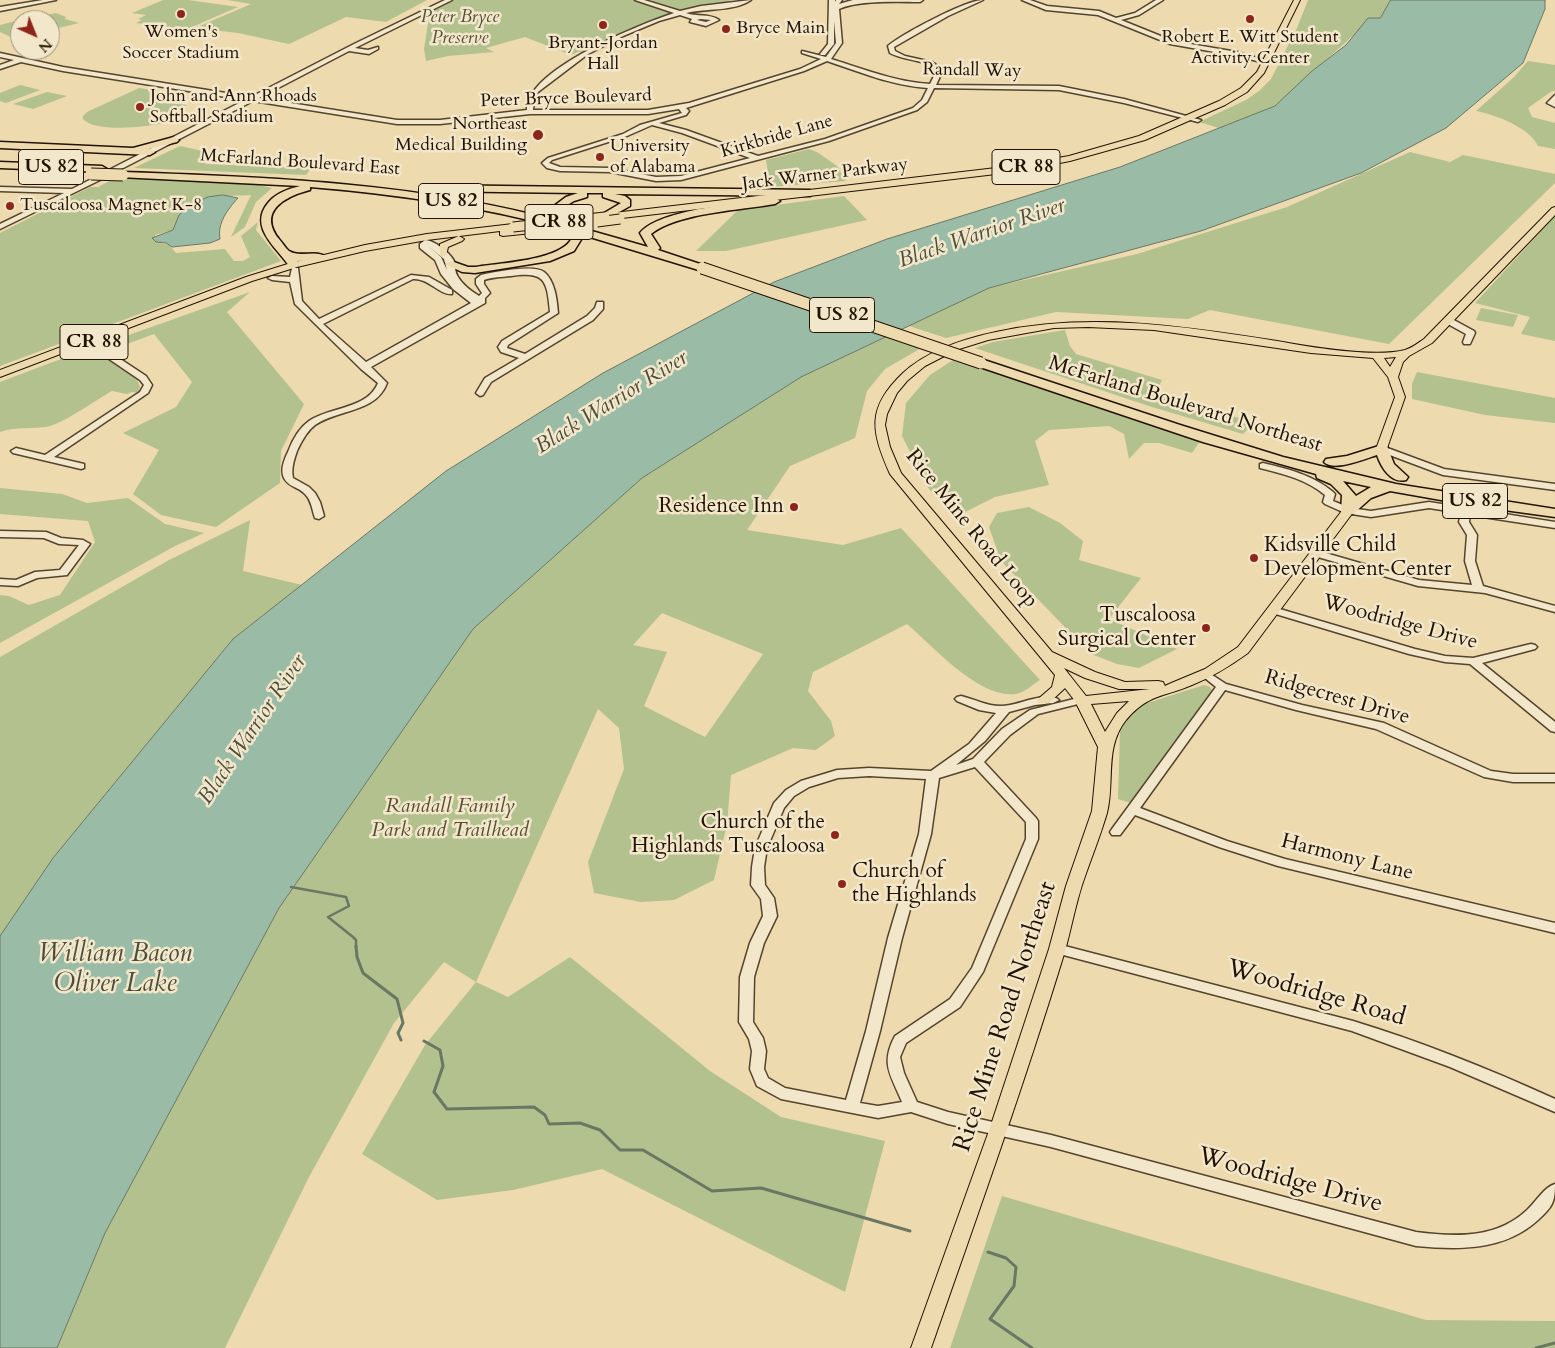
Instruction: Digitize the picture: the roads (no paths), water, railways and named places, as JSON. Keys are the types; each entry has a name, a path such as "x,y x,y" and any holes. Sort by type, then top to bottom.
{"highway":[{"path":"128,150 155,146 174,140"},
{"path":"0,146 150,152"},
{"path":"0,146 150,152"},
{"path":"114,151 126,156 128,169"},
{"name":"McFarland Boulevard East","path":"0,165 128,169 177,174 324,179 409,188 494,203 654,248 705,267"},
{"name":"McFarland Boulevard East","path":"0,170 91,174 128,169"},
{"name":"McFarland Boulevard East","path":"209,175 336,185 466,203 568,224 705,267"},
{"path":"293,267 269,232 266,219 272,202 287,192 302,188 336,185"},
{"path":"409,188 810,193"},
{"path":"645,192 686,198 699,208"},
{"path":"451,264 466,270 475,270 550,258 562,254 575,244 577,238 558,212 559,206 570,198 582,195 610,195 626,202 625,206 618,211 605,217"},
{"path":"654,248 645,233 649,228 658,223 676,218 775,201"},
{"path":"293,267 294,258 320,258"},
{"name":"McFarland Boulevard Northeast","path":"705,267 1306,467 1398,482 1555,513"},
{"name":"McFarland Boulevard Northeast","path":"1225,440 1354,468"},
{"path":"1331,462 1377,452"},
{"path":"1354,468 1377,452"},
{"path":"1348,511 1370,491 1398,482 1377,452"},
{"path":"1306,467 1336,481 1349,494 1348,511"},
{"name":"US 82","path":"1354,468 1398,482 1555,502"}],"main road":[{"name":"Jack Warner Parkway","path":"460,238 620,219 810,193 979,174 1042,164 1096,152 1142,138 1244,90 1260,74 1297,0"},
{"name":"Jack Warner Parkway","path":"320,258 445,235 605,217 775,201 1016,171 1055,165 1138,145 1235,102 1260,84 1272,67 1304,0"},
{"path":"1393,377 1396,362 1405,353 1418,349 1449,321 1555,210"},
{"name":"CR 88","path":"0,374 149,319 249,279 293,267 404,246 426,240 460,238"},
{"path":"443,254 443,246 460,238"},
{"name":"CR 88","path":"183,306 272,278 293,267"},
{"name":"Rice Mine Road Loop","path":"1082,700 896,474 882,444 879,428 880,417 890,394 907,376 926,361 942,352 970,341 1010,331 1070,323 1102,322 1151,325 1337,354 1377,356 1405,353"},
{"path":"1337,354 1369,365 1393,377"},
{"path":"1377,356 1393,377 1400,397 1377,452"},
{"path":"1105,746 1082,700 1147,694 1186,683 1224,664 1242,650 1348,511"},
{"path":"1046,654 1090,675 1124,686 1186,683"},
{"path":"1044,700 1058,689 1062,674"},
{"path":"1105,746 1114,726 1123,714 1147,694"},
{"name":"Rice Mine Road Northeast","path":"921,1348 999,1128 1057,949 1074,886 1100,810 1105,746"}],"street":[{"path":"0,9 53,0"},
{"path":"0,227 71,192 128,169 150,152 254,97 449,0"},
{"path":"638,0 696,18"},
{"path":"704,0 705,7"},
{"path":"530,110 531,95 578,57 638,27 680,13 705,7 741,3 748,0"},
{"path":"823,58 831,44 832,0"},
{"path":"823,58 834,52 839,43 838,0"},
{"path":"837,8 845,3 865,0 920,0"},
{"path":"937,77 940,72 936,66 898,56 892,52 891,46 946,15 980,0"},
{"path":"1025,0 1040,7 1090,12 1118,19 1151,36 1172,43 1237,54 1265,62"},
{"path":"1038,0 1043,3 1040,7"},
{"path":"1141,9 1152,0"},
{"path":"1118,19 1126,18 1160,0"},
{"path":"348,49 369,52 376,48 356,45"},
{"path":"1237,54 1258,54 1271,49"},
{"name":"Peter Bryce Boulevard","path":"0,51 64,65 404,122 440,122 530,110 630,113 678,106 802,70 823,58"},
{"name":"Randall Way","path":"804,52 894,81 931,90 1021,86 1054,88 1125,102 1198,120"},
{"path":"0,67 20,60"},
{"name":"Peter Bryce Boulevard","path":"20,60 254,97"},
{"path":"894,81 937,77 955,84 980,87"},
{"name":"Kirkbride Lane","path":"678,106 686,112 638,128 625,135 550,159 545,163 554,168 610,170 656,179 692,176 827,140 911,110 923,104 937,77"},
{"path":"1555,97 1550,104 1555,105"},
{"path":"652,124 684,131 757,158"},
{"path":"0,190 71,192"},
{"path":"0,190 33,193 71,192"},
{"path":"33,193 41,198 40,208"},
{"path":"426,240 443,254 451,264 452,274 472,294 483,292"},
{"path":"426,240 441,263 445,274 456,287 483,292"},
{"path":"293,267 298,302 364,367 382,381 383,388 356,405 312,423 300,435 288,466 289,479 310,494 318,507 318,516"},
{"path":"483,292 480,279 484,277 527,271 538,272 543,275 552,294 554,313 505,343 502,347 504,350 525,357"},
{"path":"318,323 411,276 418,275 437,284 448,292"},
{"path":"364,367 483,292"},
{"path":"480,393 488,380 590,318 599,310 600,304"},
{"path":"1449,321 1468,329 1471,333 1467,342"},
{"path":"46,458 139,397 147,389 148,385 143,378 89,341"},
{"path":"16,451 81,466"},
{"path":"1377,452 1443,472 1555,487"},
{"path":"1263,466 1292,474 1323,487 1330,494 1328,502 1348,511 1380,514 1429,505 1555,524"},
{"path":"1466,510 1464,522 1472,535 1470,560 1478,589"},
{"path":"0,534 46,535 60,541 84,544 63,573 35,575 18,582 0,582"},
{"path":"1315,553 1418,583 1478,589 1555,609"},
{"name":"Woodridge Drive","path":"1273,610 1413,652 1445,659 1473,660 1521,702 1555,728"},
{"path":"1473,660 1531,647"},
{"path":"1116,832 1222,686 1206,674"},
{"name":"Ridgecrest Drive","path":"1222,686 1300,708 1380,726 1488,774 1514,778 1555,778"},
{"path":"961,699 982,708 1006,709 1036,700 1082,700"},
{"path":"977,762 1032,821 1032,839 978,968 955,1003 900,1040 894,1057 897,1073 911,1106 878,1112 781,1093 762,1082 757,1069 759,1051 756,1038 746,1022 747,977 757,943 770,916 767,898 758,885 758,867 761,848 778,806 790,793 805,784 837,774 869,772 933,775 977,762 1006,732 1034,712 1082,700"},
{"path":"852,1106 873,1031 895,938 925,834 933,775 966,754 989,733 1006,709"},
{"name":"Harmony Lane","path":"1133,810 1223,844 1283,863 1555,928"},
{"name":"Woodridge Road","path":"1057,949 1353,1026 1396,1039 1478,1071 1555,1106"},
{"name":"Woodridge Drive","path":"911,1106 948,1118 999,1128 1271,1200 1382,1232 1432,1241 1479,1241 1507,1234 1529,1220 1545,1204 1555,1190"}],"water":[{"name":"William Bacon Oliver Lake","path":"1391,0 1545,0 1545,9 1523,63 1446,128 1361,173 1201,231 989,288 801,377 642,478 473,629 279,908 105,1233 57,1348 0,1348 0,936 53,858 233,639 446,471 603,373 774,282 887,239 1120,167 1275,106 1312,71 1346,45 1368,18 1380,18"},
{"path":"223,195 238,198 222,222 220,239 210,243 172,247 166,243 156,242 152,238 173,230 179,215 192,204 208,197"}],"waterway":[{"path":"291,887 346,897 349,906 328,917 356,940 356,946"},
{"path":"356,946 357,957 363,973 397,999 403,1023 398,1033 401,1040"},
{"path":"424,1041 440,1050 443,1066 434,1092 447,1109 534,1107 545,1115 549,1124 580,1123 600,1130 620,1150 643,1150 712,1191 761,1188 910,1231"},
{"path":"988,1252 1006,1258 1016,1267 1014,1286 990,1319 1032,1348"},
{"path":"1536,1348 1555,1343"}],"place":[{"name":"Women's Soccer Stadium","path":"181,14"},
{"name":"Robert E. Witt Student Activity Center","path":"1250,19"},
{"name":"Bryant-Jordan Hall","path":"603,25"},
{"name":"Bryce Main","path":"726,29"},
{"name":"John and Ann Rhoads Softball Stadium","path":"140,107"},
{"name":"Northeast Medical Building","path":"538,135"},
{"name":"University of Alabama","path":"600,157"},
{"name":"Tuscaloosa Magnet K-8","path":"10,206"},
{"name":"Residence Inn","path":"794,507"},
{"name":"Kidsville Child Development Center","path":"1254,558"},
{"name":"Tuscaloosa Surgical Center","path":"1206,628"},
{"name":"Church of the Highlands Tuscaloosa","path":"835,835"},
{"name":"Church of the Highlands","path":"842,884"}],"park label":[{"name":"Peter Bryce Preserve","path":"460,28"},
{"name":"Randall Family Park and Trailhead","path":"450,819"}],"water label":[{"name":"Black Warrior River","path":"982,234"},
{"name":"Black Warrior River","path":"612,403"},
{"name":"Black Warrior River","path":"253,730"}]}
